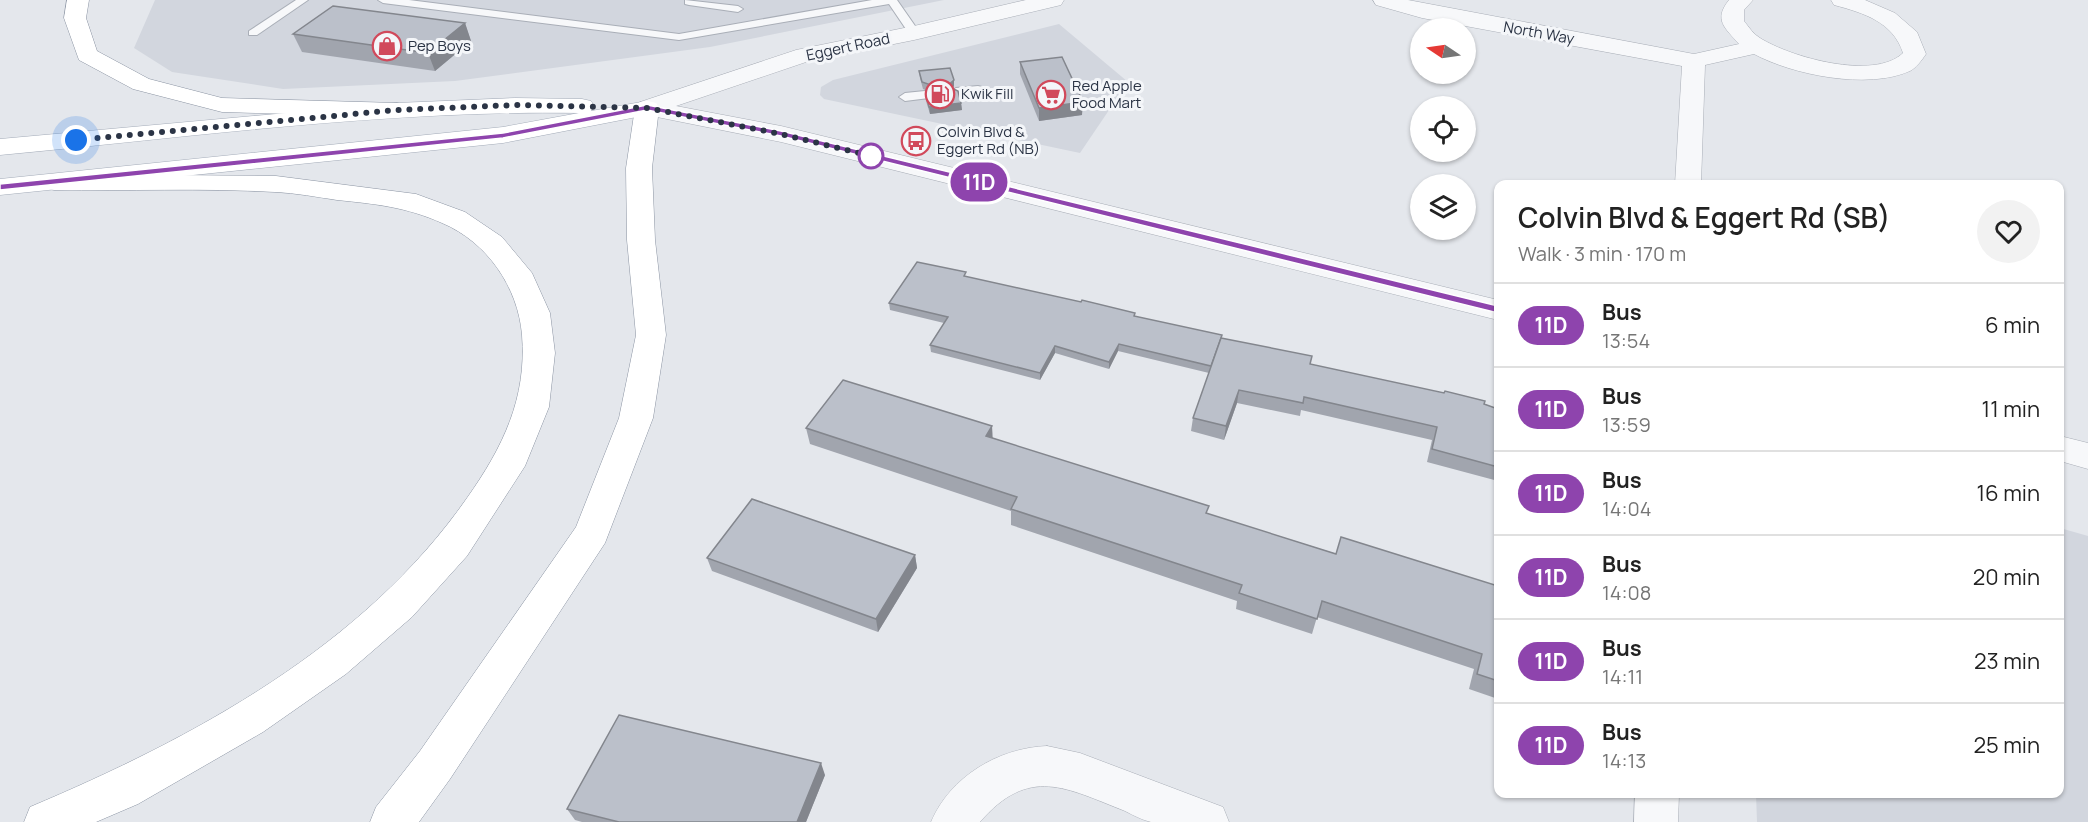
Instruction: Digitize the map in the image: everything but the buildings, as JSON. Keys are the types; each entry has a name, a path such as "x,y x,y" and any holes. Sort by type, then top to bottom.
{"main road":[{"path":"78,0 75,18 87,55 141,84 222,105 397,110"},
{"path":"0,147 397,110 516,105 647,108"},
{"path":"0,187 503,135 647,108"},
{"path":"392,822 435,765 592,533 636,418 651,335 641,240 639,168 647,108"},
{"path":"46,822 123,789 248,719 332,662 398,606 454,546 508,466 533,407 538,353 535,313 517,273 492,243 455,218 406,200 276,184 54,182"}],"street":[{"name":"Eggert Road","path":"647,108 804,55 914,33 1053,0"},
{"name":"North Way","path":"1384,0 1422,11 1694,61"},
{"path":"1742,0 1732,8 1731,17 1739,31 1758,46 1800,64 1848,73 1890,70 1905,65 1913,57 1915,48 1911,38 1900,27 1868,9 1842,0"},
{"path":"1688,180 1694,61 1758,46"},
{"path":"647,108 791,136 1494,309"},
{"path":"2064,450 2088,456"},
{"path":"953,822 962,808 996,781 1020,769 1046,765 1072,770 1207,822"},
{"path":"1656,822 1657,798"}],"lane":[{"path":"253,33 303,0"},
{"path":"383,0 679,37 891,0 914,33"},
{"path":"689,2 738,9"},
{"path":"759,11 798,16"},
{"path":"956,92 978,90"},
{"path":"905,97 925,95"}],"shaded area":[{"path":"155,0 944,0 710,47 455,81 283,89 172,72 134,48"},
{"path":"1059,24 1128,82 1080,153 824,99 820,95 821,87 833,80"},
{"path":"2064,529 2088,536 2088,822 1757,822 1756,798 2064,798"}],"bus line":[{"name":"11D","path":"0,187 503,135 647,108 781,134 1494,309"}],"place":[{"name":"Pep Boys","path":"387,46"},
{"name":"Kwik Fill","path":"940,94"},
{"name":"Red Apple Food Mart","path":"1051,95"},
{"name":"Colvin Blvd & Eggert Rd (NB)","path":"916,141"}],"route":[{"path":"76,140 397,110 516,105 647,108 781,134 871,156"}]}
